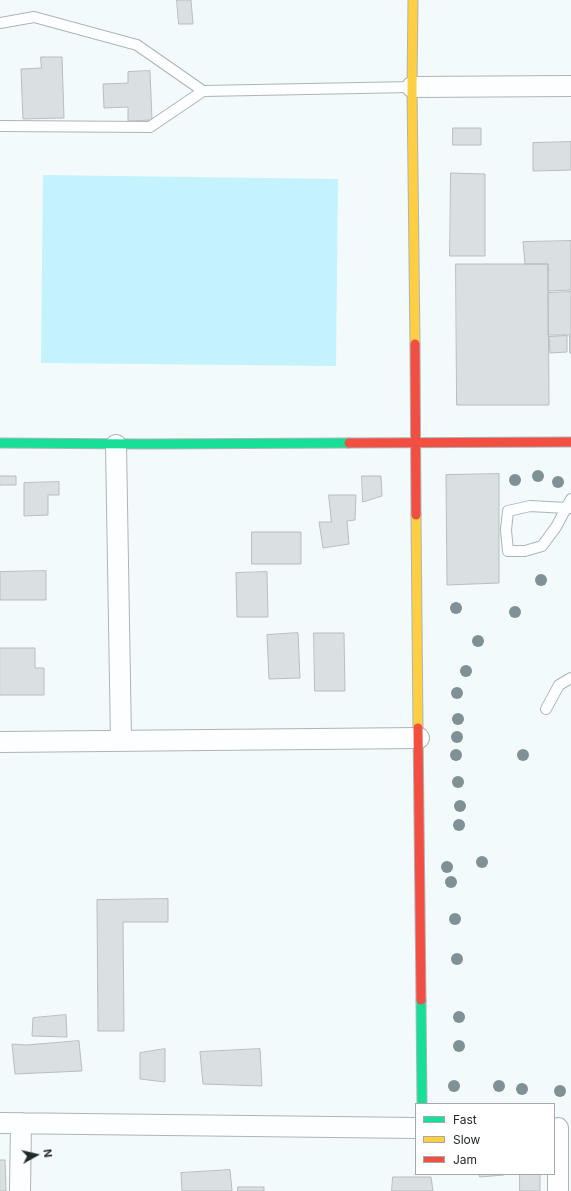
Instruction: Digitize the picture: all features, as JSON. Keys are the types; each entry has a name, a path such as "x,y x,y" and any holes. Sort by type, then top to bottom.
{"street":[{"path":"413,0 412,86 422,1103"},
{"path":"412,86 571,86"},
{"path":"0,443 116,445 571,442"},
{"path":"116,445 121,741"},
{"path":"0,742 419,738"},
{"path":"0,1123 415,1128"},
{"path":"20,1191 21,1123"},
{"path":"558,1191 561,1128"}],"lane":[{"path":"0,23 34,17 137,45 203,91"},
{"path":"0,126 150,127 203,91 412,86"},
{"path":"569,505 556,527 542,546 525,552 508,551 506,530 508,511 530,506 569,505"},
{"path":"546,709 559,685 571,678"}],"shaded area":[{"path":"43,175 338,179 336,366 41,363"}],"building":[{"path":"177,0 191,0 193,24 179,24"},
{"path":"41,57 62,57 64,118 23,119 21,69 41,68"},
{"path":"150,71 152,120 128,121 128,107 104,108 103,84 128,83 128,72"},
{"path":"453,128 481,128 481,145 453,145"},
{"path":"571,142 571,170 533,171 533,143"},
{"path":"451,173 485,174 485,256 450,256"},
{"path":"571,241 571,290 548,291 548,264 525,264 523,242"},
{"path":"456,264 548,264 549,405 457,405"},
{"path":"571,292 571,335 548,335 548,293"},
{"path":"567,336 567,352 550,353 549,337"},
{"path":"571,336 571,353 570,353"},
{"path":"499,474 499,583 447,585 446,475"},
{"path":"0,476 16,476 16,485 0,485"},
{"path":"362,476 381,476 382,496 363,502"},
{"path":"59,482 59,495 48,495 48,515 24,516 24,483"},
{"path":"329,495 356,495 355,520 347,521 349,544 323,548 319,522 331,522"},
{"path":"252,532 301,532 301,564 252,564"},
{"path":"46,571 46,600 0,600 0,572"},
{"path":"267,572 268,617 237,617 236,573"},
{"path":"298,633 300,678 269,679 267,635"},
{"path":"314,633 344,633 345,691 315,691"},
{"path":"0,648 35,648 35,668 44,668 44,695 0,695"},
{"path":"168,899 168,922 123,922 124,1031 98,1031 97,900"},
{"path":"66,1015 67,1037 32,1036 33,1018"},
{"path":"79,1041 82,1071 15,1074 12,1044 26,1045"},
{"path":"165,1049 165,1082 140,1079 140,1053"},
{"path":"260,1049 262,1086 203,1084 200,1052"},
{"path":"0,1160 5,1160 6,1191 0,1191"},
{"path":"230,1170 232,1191 182,1191 181,1173"},
{"path":"479,1175 504,1175 480,1177"},
{"path":"520,1175 540,1175 540,1191 520,1191"},
{"path":"393,1177 431,1177 433,1191 392,1191"},
{"path":"238,1187 264,1187 264,1191 238,1191"}],"traffic: fast":[{"path":"0,443 349,443"},
{"path":"421,1000 422,1103"}],"traffic: slow":[{"path":"413,0 412,87 415,344"},
{"path":"416,515 418,728"}],"traffic: jam":[{"path":"415,344 416,515"},
{"path":"349,443 571,442"},
{"path":"418,728 421,1000"}]}
